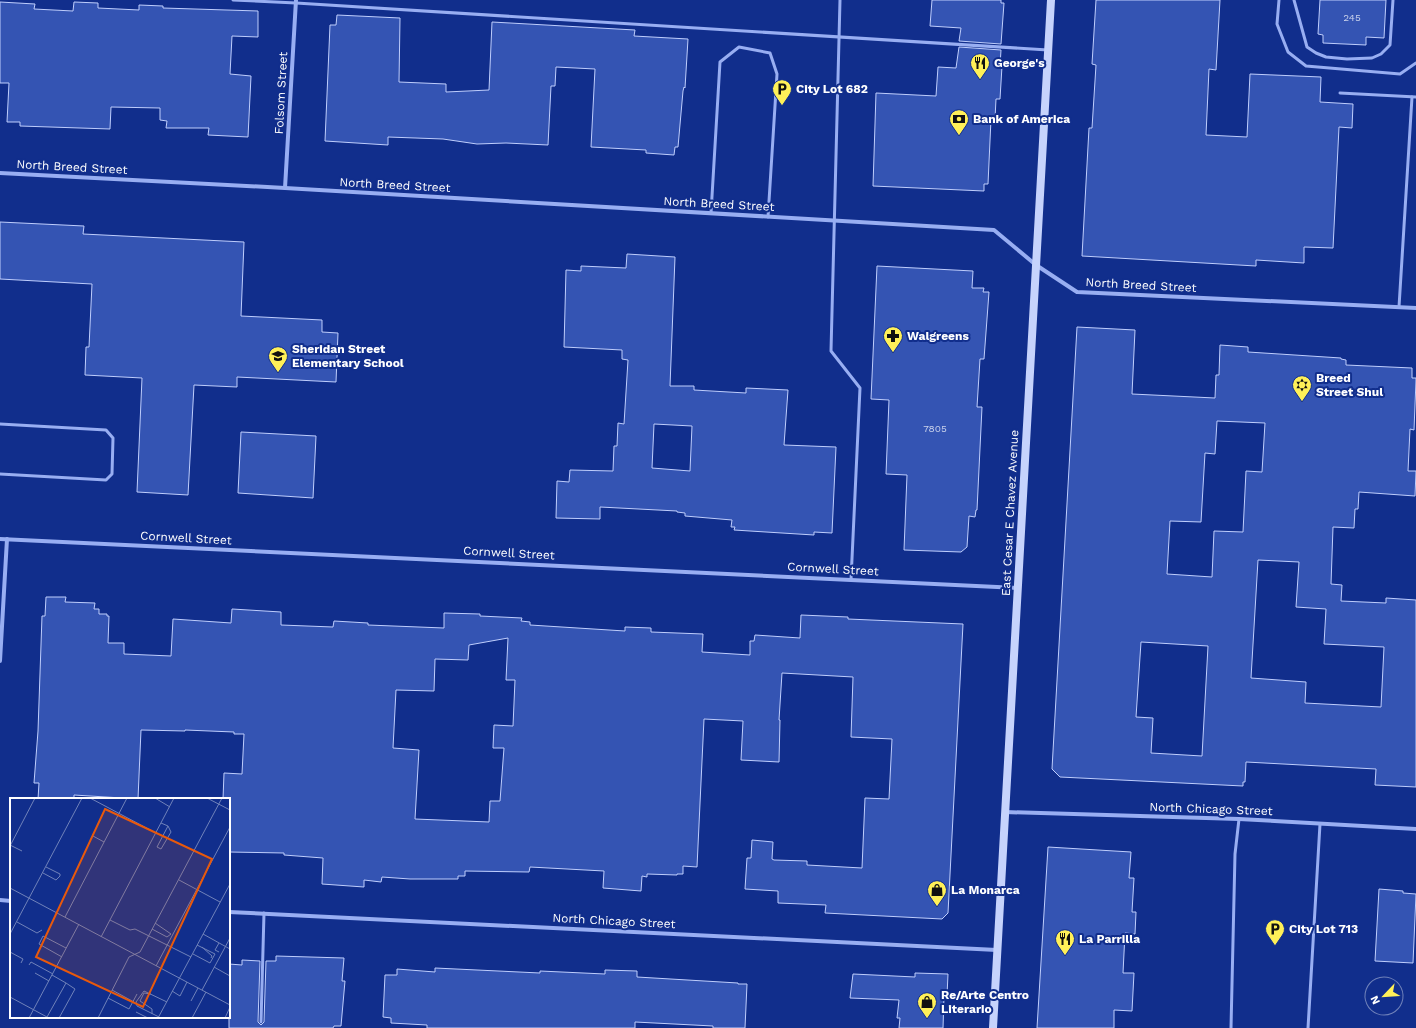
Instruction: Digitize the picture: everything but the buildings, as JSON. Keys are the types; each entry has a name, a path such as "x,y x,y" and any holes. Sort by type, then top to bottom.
{"main road":[{"name":"East Cesar E Chavez Avenue","path":"993,1028 1051,0"}],"street":[{"name":"Folsom Street","path":"285,188 296,1"},
{"name":"North Breed Street","path":"0,173 285,188 994,230 1036,265 1077,292 1416,308"},
{"name":"Cornwell Street","path":"0,539 1018,588"},
{"path":"0,661 7,539"},
{"name":"North Chicago Street","path":"1005,812 1239,819 1416,829"},
{"path":"0,900 10,901"},
{"name":"North Chicago Street","path":"230,912 998,950"}],"lane":[{"path":"234,0 296,1 1048,50"},
{"path":"840,0 830,351 860,388 851,580"},
{"path":"1278,0 1277,24 1288,52 1306,66 1400,74 1416,63"},
{"path":"1294,0 1307,47 1326,57 1347,59 1372,58 1381,54 1390,45 1393,0"},
{"path":"711,213 720,62 739,47 770,53 777,74 768,217"},
{"path":"1340,93 1414,97 1399,307"},
{"path":"0,424 106,430 113,438 112,474 106,480 0,474"},
{"path":"1231,1028 1235,854 1239,819"},
{"path":"1308,1028 1320,824"},
{"path":"261,1022 264,913"}],"place":[{"name":"George's","path":"980,80"},
{"name":"City Lot 682","path":"782,106"},
{"name":"Bank of America","path":"959,136"},
{"name":"Walgreens","path":"893,353"},
{"name":"Sheridan Street Elementary School","path":"278,373"},
{"name":"Breed Street Shul","path":"1302,402"},
{"name":"La Monarca","path":"937,907"},
{"name":"City Lot 713","path":"1275,946"},
{"name":"La Parrilla","path":"1065,956"},
{"name":"Re/Arte Centro Literario","path":"927,1019"}]}
